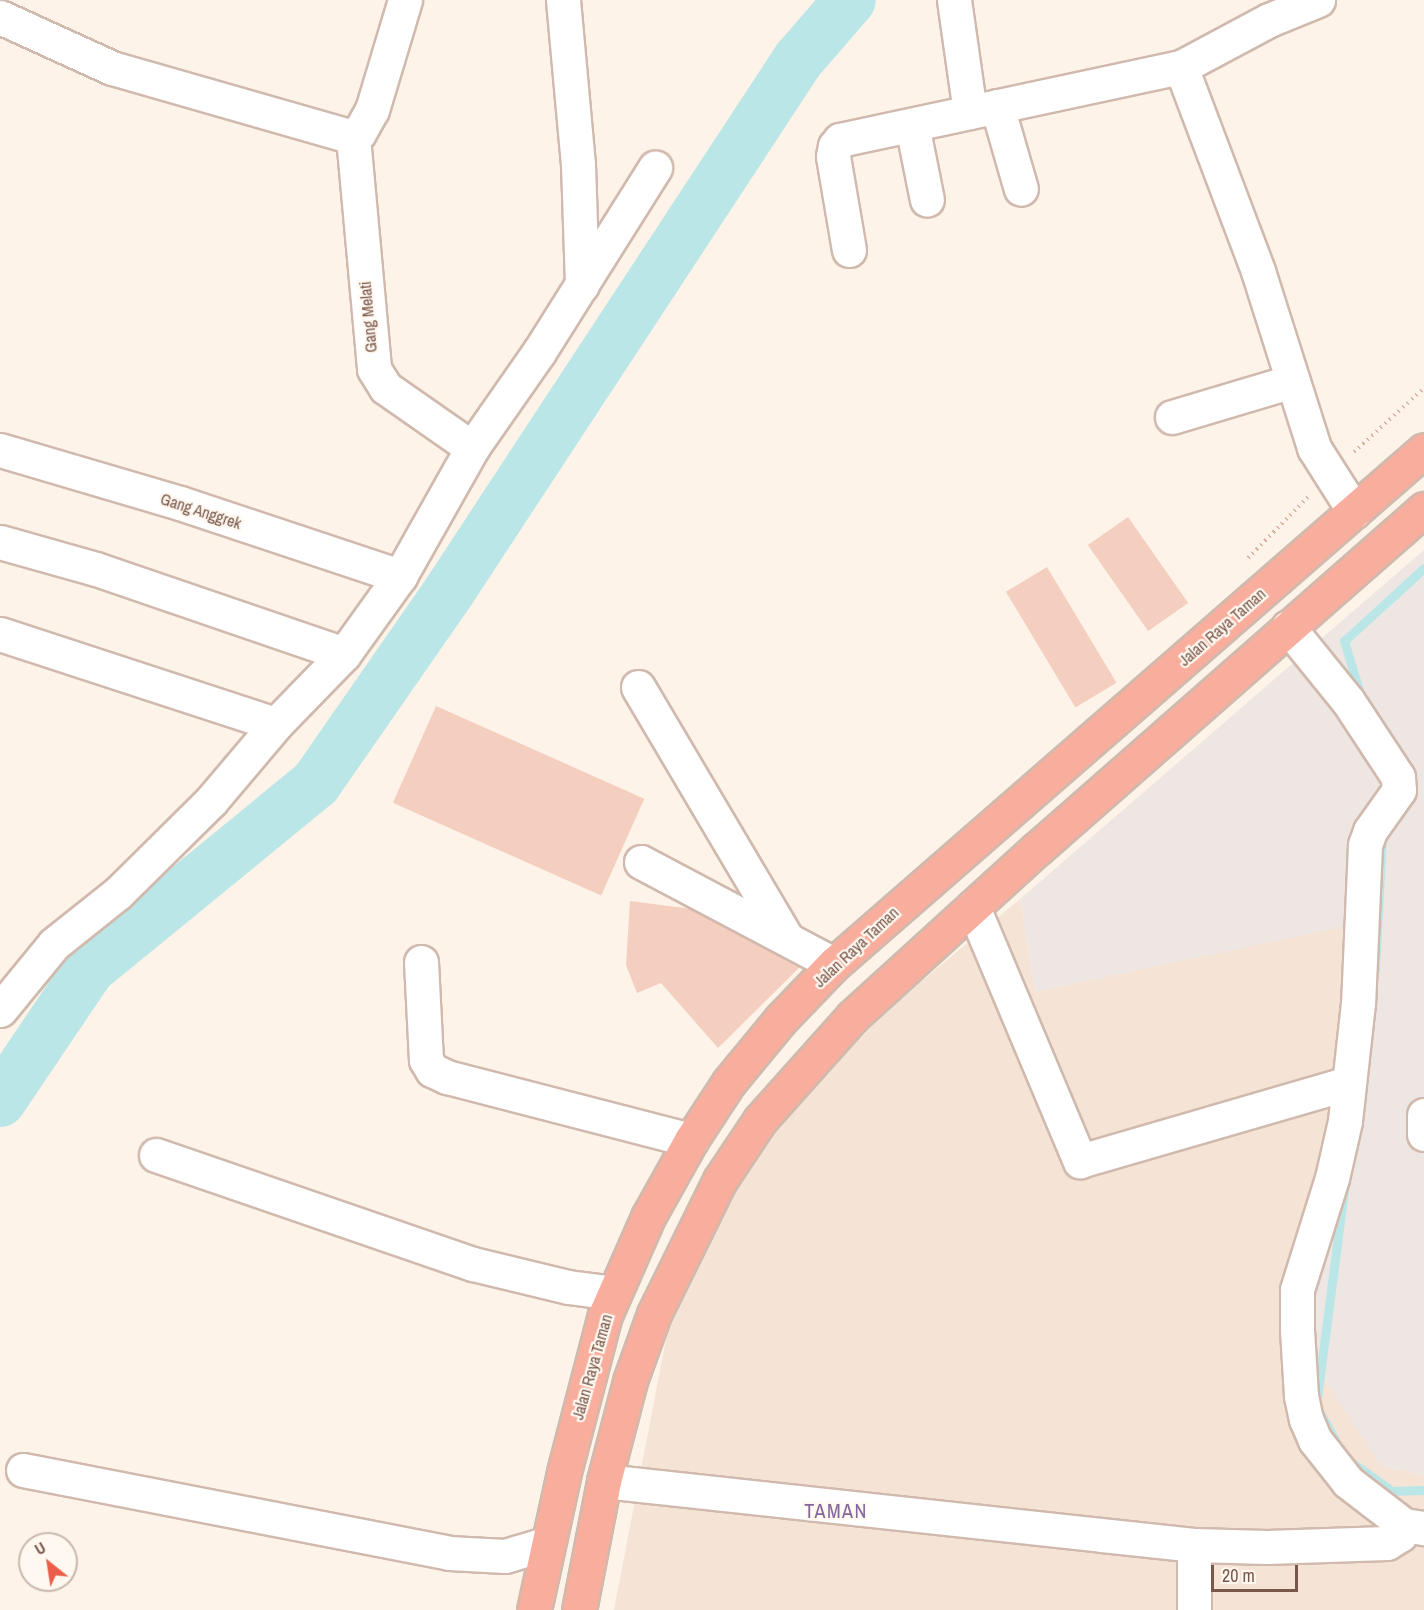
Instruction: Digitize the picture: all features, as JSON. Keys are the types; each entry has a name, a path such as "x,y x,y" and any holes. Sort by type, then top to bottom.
{"highway":[{"name":"Jalan Raya Taman","path":"534,1610 588,1372 614,1293 648,1217 691,1140 729,1082 781,1020 834,964 1424,450"},
{"path":"579,1610 604,1481 630,1381 654,1314 720,1180 760,1120 852,1017 1288,627 1424,509"}],"street":[{"path":"0,17 112,68 353,137 360,133 372,110 405,0"},
{"path":"563,0 578,164 582,285"},
{"path":"954,0 984,109 1021,189"},
{"path":"849,250 835,166 835,146 840,140 1181,67 1269,20 1318,0"},
{"path":"1181,67 1258,271 1314,448 1354,511"},
{"path":"912,125 927,200"},
{"name":"Gang Melati","path":"353,137 374,369 386,388 472,448"},
{"path":"0,1010 54,944 118,893 211,801 276,724 344,654 400,576 472,448 582,285 655,168"},
{"path":"1172,417 1293,381"},
{"name":"Gang Anggrek","path":"0,450 180,503 400,576"},
{"path":"0,542 96,569 344,654"},
{"path":"604,1481 1194,1545 1267,1547 1387,1543 1414,1526 1348,1482 1315,1440 1306,1419 1301,1396 1297,1290 1338,1154 1349,1083 1359,1003 1365,845 1370,831 1399,790 1398,777 1348,701 1288,627"},
{"path":"0,634 276,724"},
{"path":"638,687 785,936"},
{"path":"640,862 785,936 834,964"},
{"path":"973,907 1080,1161 1349,1083"},
{"path":"421,962 426,1060 432,1070 447,1077 691,1140"},
{"path":"1424,1115 1424,1134"},
{"path":"156,1155 473,1264 568,1287 614,1293"},
{"path":"23,1470 449,1553 505,1556 548,1544"},
{"path":"1194,1545 1194,1610"}],"shaded area":[{"path":"1424,550 1424,1475 1381,1466 1302,1344 1361,923 1035,992 1020,899"},
{"path":"1020,899 1035,992 1361,922 1381,1466 1424,1475 1424,1610 614,1610 668,1329 757,1135 905,995"}],"building":[{"path":"1128,517 1188,603 1148,631 1088,545"},
{"path":"1047,567 1117,683 1075,707 1006,592"},
{"path":"436,706 644,799 601,896 393,803"},
{"path":"630,901 700,910 803,964 718,1048 661,983 637,993 626,965"}],"waterway":[{"path":"0,1101 89,969 316,783 450,590 798,60 850,0"},
{"path":"1361,697 1344,641 1424,568"},
{"path":"1375,969 1382,836"},
{"path":"1338,1445 1316,1406 1345,1184"},
{"path":"1347,1459 1392,1491 1424,1490"}],"district":[{"name":"TAMAN","path":"836,1510"}]}
